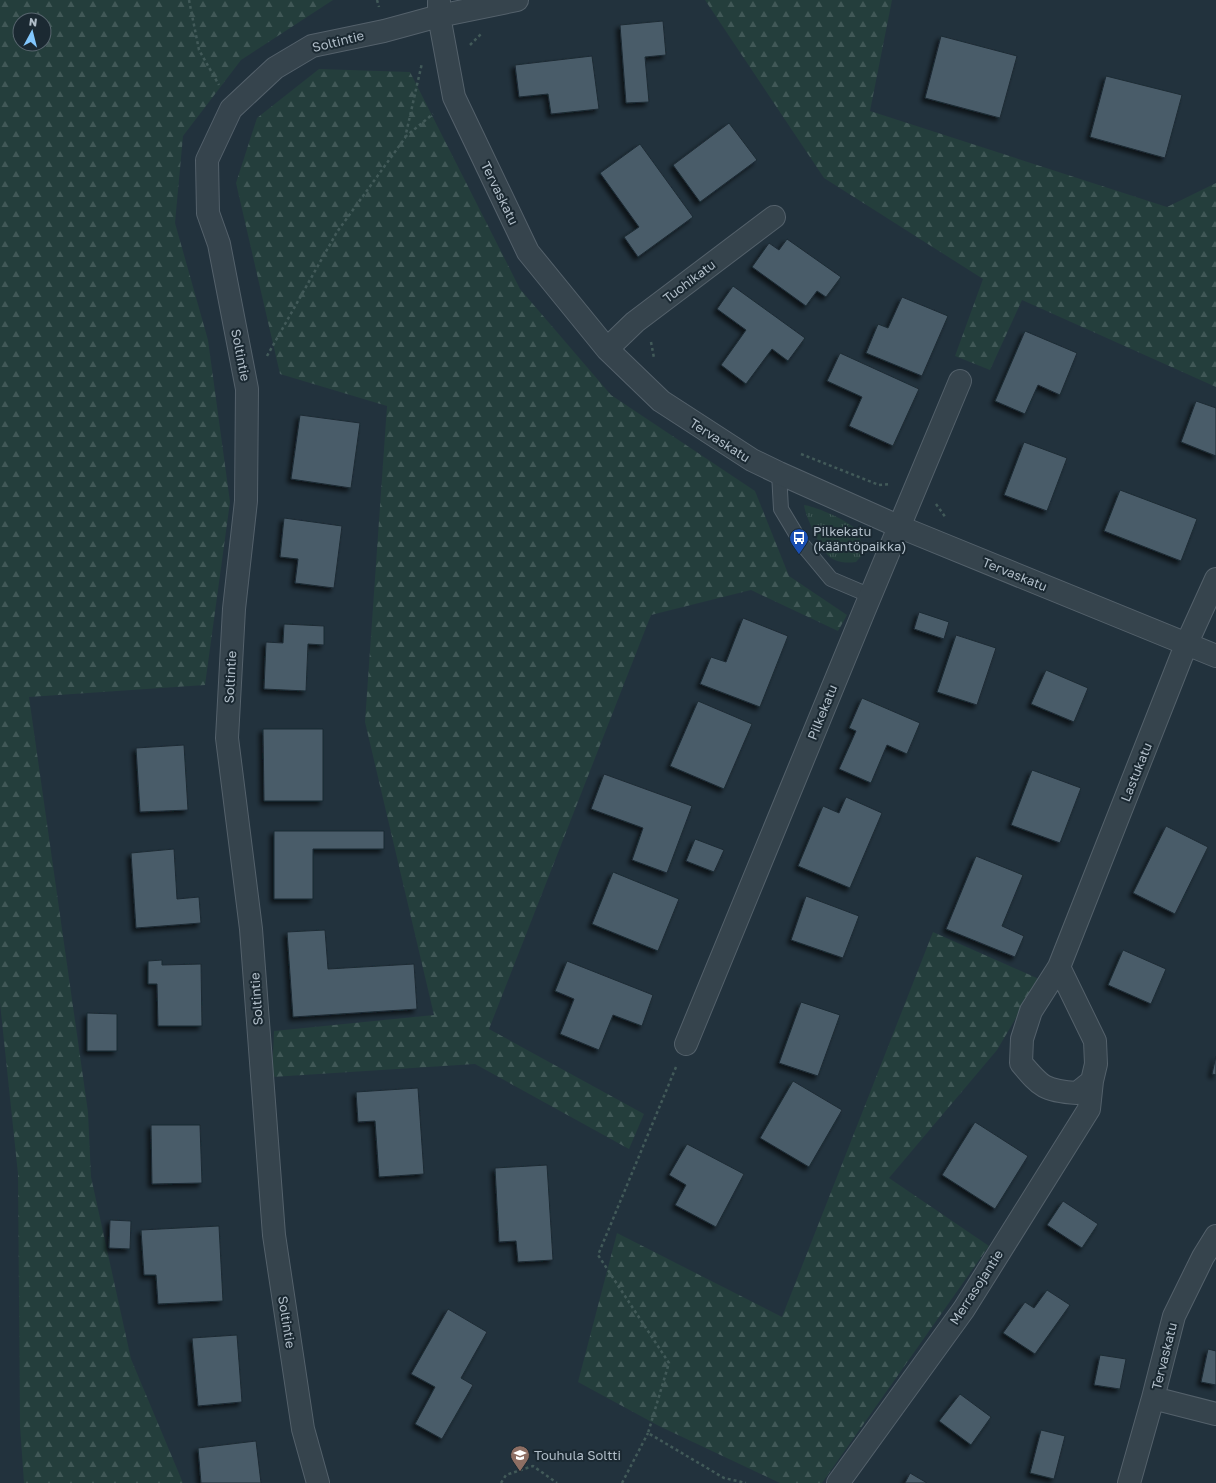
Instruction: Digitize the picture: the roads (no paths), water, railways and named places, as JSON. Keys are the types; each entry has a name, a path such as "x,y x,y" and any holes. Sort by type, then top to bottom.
{"street":[{"name":"Soltintie","path":"318,1483 303,1429 274,1235 250,928 227,738 234,609 246,501 247,389 219,244 208,213 207,160 231,109 275,68 312,46 384,31 439,8 486,6 516,0"},
{"name":"Tervaskatu","path":"439,8 454,97 528,252 607,349 660,401 752,460 779,473 900,528 1216,656"},
{"name":"Tuohikatu","path":"607,349 635,322 774,217"},
{"name":"Pilkekatu","path":"686,1044 960,381"},
{"name":"Lastukatu","path":"1092,1081 1077,1093 1058,1092 1038,1084 1021,1063 1022,1039 1031,1011 1058,967 1186,645 1216,579"},
{"path":"1058,967 1095,1041 1096,1064 1092,1081"},
{"name":"Merrasojantie","path":"838,1483 964,1309 1089,1109 1092,1081"},
{"name":"Tervaskatu","path":"1129,1483 1174,1316 1203,1257 1216,1236"},
{"path":"1153,1398 1216,1414"}],"lane":[{"path":"779,473 781,509 802,544 831,579 871,596"}],"place":[{"name":"Pilkekatu (kääntöpaikka)","path":"799,555"},
{"name":"Touhula Soltti","path":"520,1472"}]}
